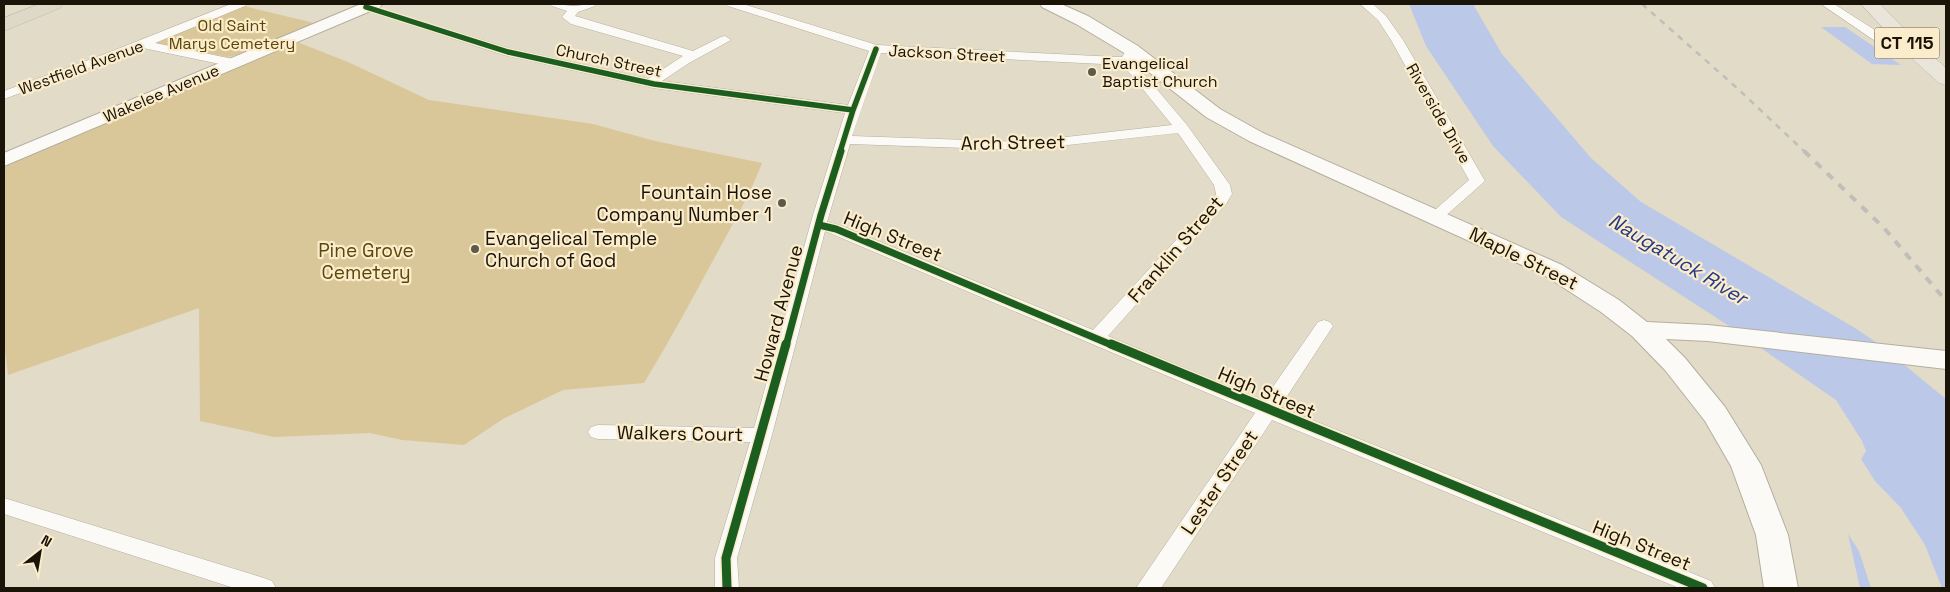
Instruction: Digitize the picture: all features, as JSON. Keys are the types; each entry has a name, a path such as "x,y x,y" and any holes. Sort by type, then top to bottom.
{"highway":[{"path":"4,18 39,4"},
{"path":"4,25 54,4"}],"main road":[{"name":"Franklin Street","path":"1048,4 1082,20 1130,55"},
{"name":"CT 115","path":"1870,4 1914,50 1946,79"},
{"name":"Wakelee Avenue","path":"4,160 370,6"},
{"name":"Maple Street","path":"1130,55 1231,124 1552,270 1604,302 1641,330"},
{"path":"1641,330 1708,333 1946,360"},
{"path":"1641,330 1675,364 1715,414 1746,465 1772,535 1781,588"}],"street":[{"name":"Westfield Avenue","path":"4,95 142,44 241,4"},
{"path":"556,4 574,10"},
{"path":"591,4 574,10 568,17 575,21 694,55"},
{"name":"Jackson Street","path":"732,4 876,48 956,54 1130,55"},
{"name":"Riverside Drive","path":"1366,4 1382,18 1397,40 1477,181 1436,216"},
{"path":"1827,4 1885,42 1914,50"},
{"name":"Church Street","path":"370,6 508,52 650,83 674,88 853,110"},
{"path":"650,83 694,55 725,40"},
{"path":"142,44 234,63"},
{"name":"Howard Avenue","path":"727,588 726,558 844,140 876,48"},
{"name":"Franklin Street","path":"1096,338 1223,198 1222,185 1130,55"},
{"path":"4,78 26,87"},
{"name":"Arch Street","path":"844,140 1022,146 1182,128"},
{"name":"High Street","path":"819,225 836,229 1267,410 1703,588"},
{"name":"Lester Street","path":"1148,588 1324,326"},
{"name":"Walkers Court","path":"598,432 762,435"},
{"path":"4,506 255,587"}],"green space":[{"name":"Old Saint Marys Cemetery","path":"244,6 314,23 238,55 227,57 156,43"},
{"name":"Pine Grove Cemetery","path":"297,42 348,62 429,100 593,124 655,141 762,163 739,213 644,383 563,390 503,419 464,445 402,440 370,433 274,437 200,421 199,308 8,375 4,341 4,166"}],"water":[{"name":"Naugatuck River","path":"1409,4 1473,4 1502,54 1591,158 1641,202 1855,328 1880,345 1946,399 1946,588 1942,588 1925,545 1901,508 1875,481 1861,459 1866,451 1862,441 1836,400 1729,326 1561,217 1493,146 1426,46"},
{"path":"1821,27 1845,27 1901,65 1872,64"},
{"path":"1848,534 1859,551 1871,588 1860,588"}],"railway":[{"path":"1642,4 1737,88 1805,152"},
{"path":"1804,151 1884,228 1946,301"}],"cycle path":[{"path":"366,7 508,52 654,84 853,110"},
{"path":"727,588 726,558 762,435 821,215 853,110 876,49"},
{"path":"819,225 836,229 1267,410 1703,588"}],"place":[{"name":"Evangelical Baptist Church","path":"1092,72"},
{"name":"Fountain Hose Company Number 1","path":"782,203"},
{"name":"Evangelical Temple Church of God","path":"475,249"}]}
